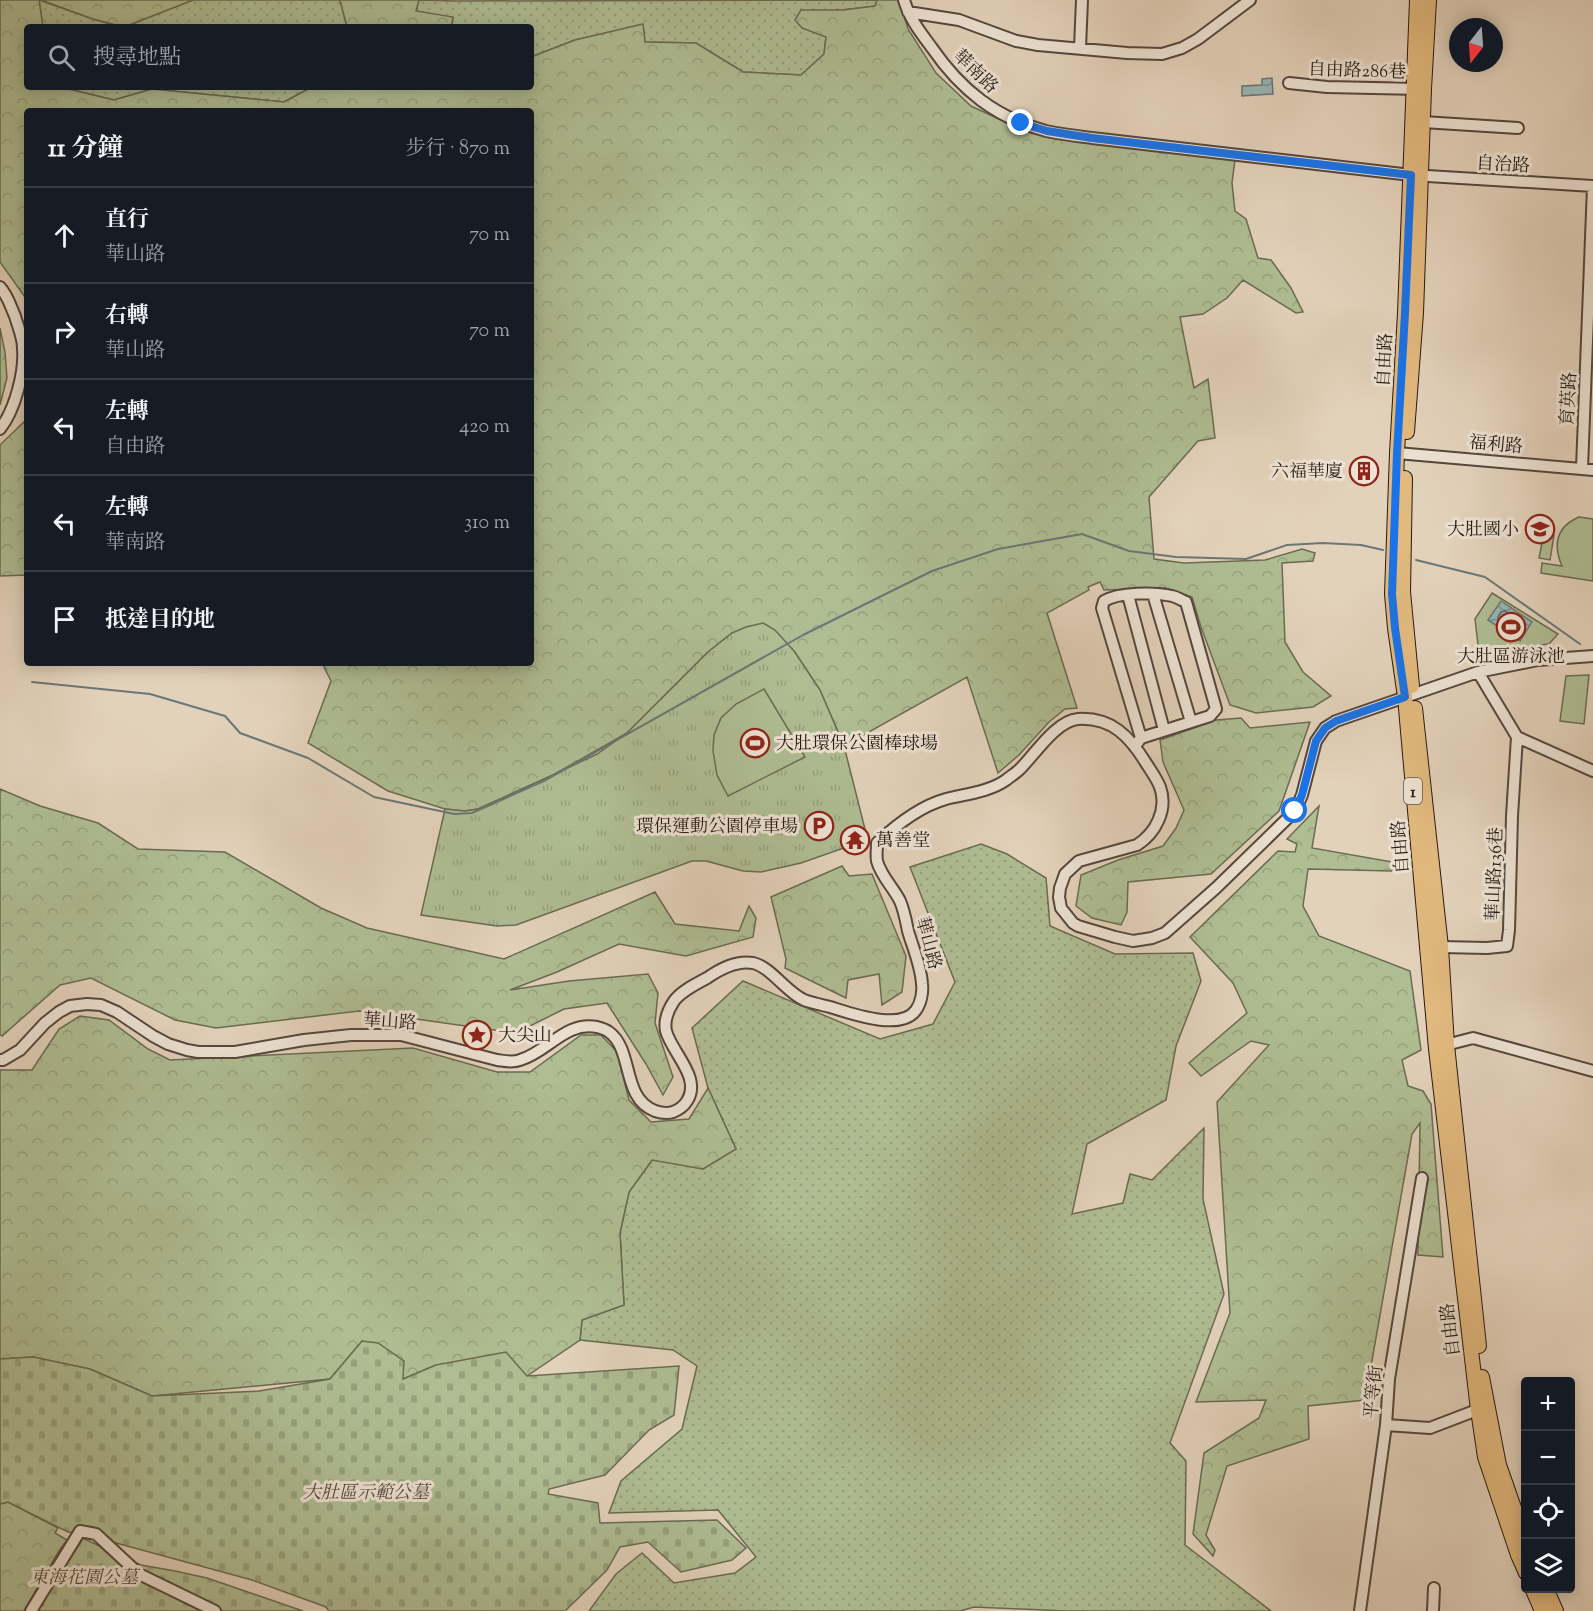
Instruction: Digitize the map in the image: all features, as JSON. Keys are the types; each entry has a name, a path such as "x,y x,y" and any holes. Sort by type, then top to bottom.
{"main road":[{"name":"自由路","path":"1417,0 1419,89 1416,175 1416,313 1401,453 1403,592 1409,696 1441,1046 1478,1410 1485,1457 1520,1539"},
{"name":"自由路","path":"1416,175 1423,122 1419,89 1429,0"},
{"name":"自由路","path":"1409,696 1441,947 1441,1046 1482,1381 1499,1465 1520,1539"},
{"path":"1534,1593 1542,1611"},
{"path":"1548,1593 1556,1611"}],"street":[{"name":"華南路","path":"904,0 908,12 954,77 985,104 1021,123 1047,131 1092,138 1416,175"},
{"path":"1080,48 1082,0"},
{"path":"908,12 959,20 1016,41 1038,45 1162,54 1182,48 1198,39 1250,0"},
{"name":"自由路286巷","path":"1289,83 1326,87 1419,89"},
{"path":"1423,122 1518,128"},
{"name":"自治路","path":"1416,175 1593,186"},
{"name":"育英路","path":"1587,469 1593,186"},
{"path":"0,287 7,294 24,349 21,377 14,402 0,429"},
{"name":"福利路","path":"1401,453 1587,469"},
{"path":"1153,594 1191,722"},
{"path":"1153,594 1174,596 1186,602 1216,710 1210,716 1164,730 1138,742 1102,608 1104,601 1108,598 1153,594"},
{"path":"1128,595 1164,730"},
{"name":"華山路","path":"0,1060 20,1050 45,1023 59,1012 70,1006 87,1004 101,1005 117,1012 168,1044 198,1052 236,1052 304,1040 351,1035 401,1035 511,1062 533,1054 569,1030 589,1026 611,1033 619,1044 637,1097 647,1107 663,1113 673,1112 684,1105 690,1096 692,1082 666,1032 668,1012 678,996 720,969 740,962 755,963 803,999 856,1015 882,1020 898,1019 915,1011 921,1000 922,984 900,901 881,872 877,860 877,843 915,813 943,800 1000,784 1018,771 1066,722 1077,719 1100,720 1138,742 1159,785 1163,799 1162,811 1156,826 1144,841 1079,861 1065,874 1060,888 1061,908 1077,926 1133,940 1152,938 1165,933 1216,888 1295,811 1302,795 1316,741 1325,728 1336,721 1478,672 1538,660 1593,656"},
{"path":"1478,672 1517,737 1593,771"},
{"name":"華山路136巷","path":"1441,947 1507,946 1517,737"},
{"path":"1441,1046 1473,1038 1593,1071"},
{"name":"平等街","path":"1360,1611 1386,1425 1389,1379 1422,1178"},
{"path":"1386,1425 1430,1428 1478,1410"},
{"path":"31,1611 80,1531 96,1534 139,1574 215,1611"},
{"path":"1433,1611 1434,1588"}],"green space":[{"path":"0,0 39,0 43,24 24,24 24,90 72,90 114,100 149,90 162,90 284,102 306,90 534,90 534,56 575,40 643,24 645,42 696,43 743,72 801,75 824,54 826,37 802,28 795,20 801,10 843,10 875,6 877,0 899,0 908,29 936,73 971,106 1014,126 1076,142 1235,160 1232,183 1235,211 1246,219 1258,258 1271,260 1291,288 1303,312 1296,313 1243,280 1227,298 1203,314 1180,317 1194,388 1208,379 1215,438 1198,441 1149,497 1154,559 1184,563 1265,560 1302,549 1315,553 1313,561 1282,563 1285,642 1303,672 1331,696 1313,707 1256,713 1230,705 1192,597 1165,588 1104,590 1100,582 1047,613 1077,708 1065,709 1049,722 1019,755 998,773 967,677 844,746 820,690 794,651 732,633 708,652 627,733 553,775 478,809 465,811 445,809 388,791 308,743 331,681 324,666 534,666 534,108 24,108 24,296 0,262"},
{"path":"39,0 110,24 43,24"},
{"path":"41,0 193,0 132,24 112,24"},
{"path":"193,0 340,0 346,24 132,24"},
{"path":"340,0 419,0 416,11 453,17 452,24 346,24"},
{"path":"419,0 877,0 876,6 842,10 826,37 824,54 801,75 743,72 696,43 645,42 643,25 575,40 534,56 534,24 452,24 453,18 416,11"},
{"path":"72,90 149,90 114,100"},
{"path":"162,90 306,90 284,102"},
{"path":"0,328 7,378 0,405"},
{"path":"24,422 24,575 0,576 0,445"},
{"path":"1579,517 1593,519 1593,581 1541,573 1542,563 1562,566 1557,544 1558,537 1565,526"},
{"path":"1544,533 1554,535 1550,560 1539,558"},
{"name":"大肚區游泳池","path":"1492,593 1558,634 1549,644 1479,653 1475,619"},
{"path":"763,623 775,630 794,651 820,690 844,746 866,833 864,841 801,863 761,872 743,871 706,861 692,861 516,925 497,926 421,915 445,809 465,811 478,809 597,754 627,733 708,652 732,633"},
{"path":"1589,675 1584,724 1560,721 1566,676"},
{"name":"大肚環保公園棒球場","path":"764,689 805,757 728,796 717,775 713,751 714,735 721,718 736,704"},
{"path":"1241,718 1250,728 1310,722 1279,811 1211,874 1128,882 1127,912 1121,925 1092,918 1076,906 1081,875 1118,860 1163,846 1176,828 1184,810 1163,762 1160,740 1216,720"},
{"path":"0,789 40,806 98,823 138,849 225,852 321,908 367,928 504,959 655,892 675,924 739,931 749,906 756,918 753,937 686,956 619,944 510,990 569,981 648,974 658,993 655,1023 673,1077 663,1095 607,1003 564,1009 516,1033 359,1011 216,1028 175,1020 91,978 60,985 2,1036 0,1035"},
{"path":"1319,806 1312,848 1398,863 1392,871 1308,869 1303,906 1319,936 1410,971 1421,1050 1402,1060 1408,1086 1423,1091 1431,1104 1443,1257 1418,1255 1420,1123 1412,1134 1365,1400 1308,1406 1309,1439 1227,1466 1206,1535 1215,1550 1213,1556 1193,1534 1204,1453 1259,1418 1266,1400 1196,1402 1230,1313 1217,1102 1269,1045 1251,1041 1201,1076 1189,1063 1247,1013 1233,983 1190,937 1278,851 1295,852 1297,844 1287,839"},
{"path":"981,844 1007,854 1046,878 1050,926 1115,954 1193,953 1201,981 1176,1046 1166,1100 1087,1144 1072,1214 1123,1203 1130,1174 1152,1180 1204,1128 1203,1199 1224,1294 1170,1443 1186,1461 1185,1545 1271,1611 1065,1611 974,1607 960,1611 589,1611 616,1574 642,1553 674,1583 735,1573 756,1557 718,1510 609,1513 621,1481 682,1429 697,1366 673,1350 580,1340 582,1320 624,1305 620,1233 629,1192 653,1159 703,1169 736,1149 708,1088 692,1028 743,981 880,1039 933,1024 955,982 910,867"},
{"path":"842,866 849,876 872,874 906,956 902,992 882,1005 879,974 848,980 846,998 785,968 786,959 771,897"},
{"path":"80,1016 109,1020 148,1049 170,1060 413,1048 497,1072 530,1072 581,1035 601,1035 617,1052 629,1100 651,1122 689,1119 708,1088 736,1149 703,1169 652,1160 629,1192 620,1233 624,1305 582,1320 580,1340 527,1376 436,1365 403,1379 362,1341 330,1379 152,1396 90,1369 33,1357 0,1359 0,1070 32,1070 59,1029"},
{"name":"大肚區示範公墓","path":"362,1341 378,1343 404,1361 403,1379 436,1365 506,1352 527,1376 679,1366 674,1415 649,1430 605,1475 549,1489 548,1494 598,1503 600,1523 717,1520 746,1548 732,1560 681,1572 648,1542 620,1547 607,1570 565,1611 329,1611 326,1607 252,1580 83,1534 68,1532 8,1502 0,1504 0,1359 33,1357 90,1369 152,1396 259,1391 330,1379"},
{"path":"8,1502 58,1528 55,1533 67,1540 24,1611 0,1611 0,1504"},
{"name":"東海花園公墓","path":"70,1537 80,1537 141,1565 207,1578 303,1611 24,1611 59,1551"}],"water":[{"path":"1272,78 1273,94 1242,96 1242,86 1262,85 1262,79"},
{"path":"1501,601 1532,622 1520,641 1488,620"}],"waterway":[{"path":"32,682 150,694 225,716 240,733 308,758 374,797 454,814 472,813 546,780 803,635 932,571 998,549 1082,534 1129,551 1176,557 1246,559 1287,545 1323,543 1361,545 1383,550"},
{"path":"1416,560 1485,577 1580,644"}],"place":[{"name":"六福華廈","path":"1364,471"},
{"name":"大肚國小","path":"1540,529"},
{"name":"大肚區游泳池","path":"1511,627"},
{"name":"大肚環保公園棒球場","path":"755,743"},
{"name":"環保運動公園停車場","path":"819,826"},
{"name":"萬善堂","path":"855,840"},
{"name":"大尖山","path":"477,1035"}],"route":[{"path":"1021,123 1047,131 1092,138 1411,175 1392,594 1405,697 1336,721 1325,728 1316,741 1302,795 1295,811"}]}
